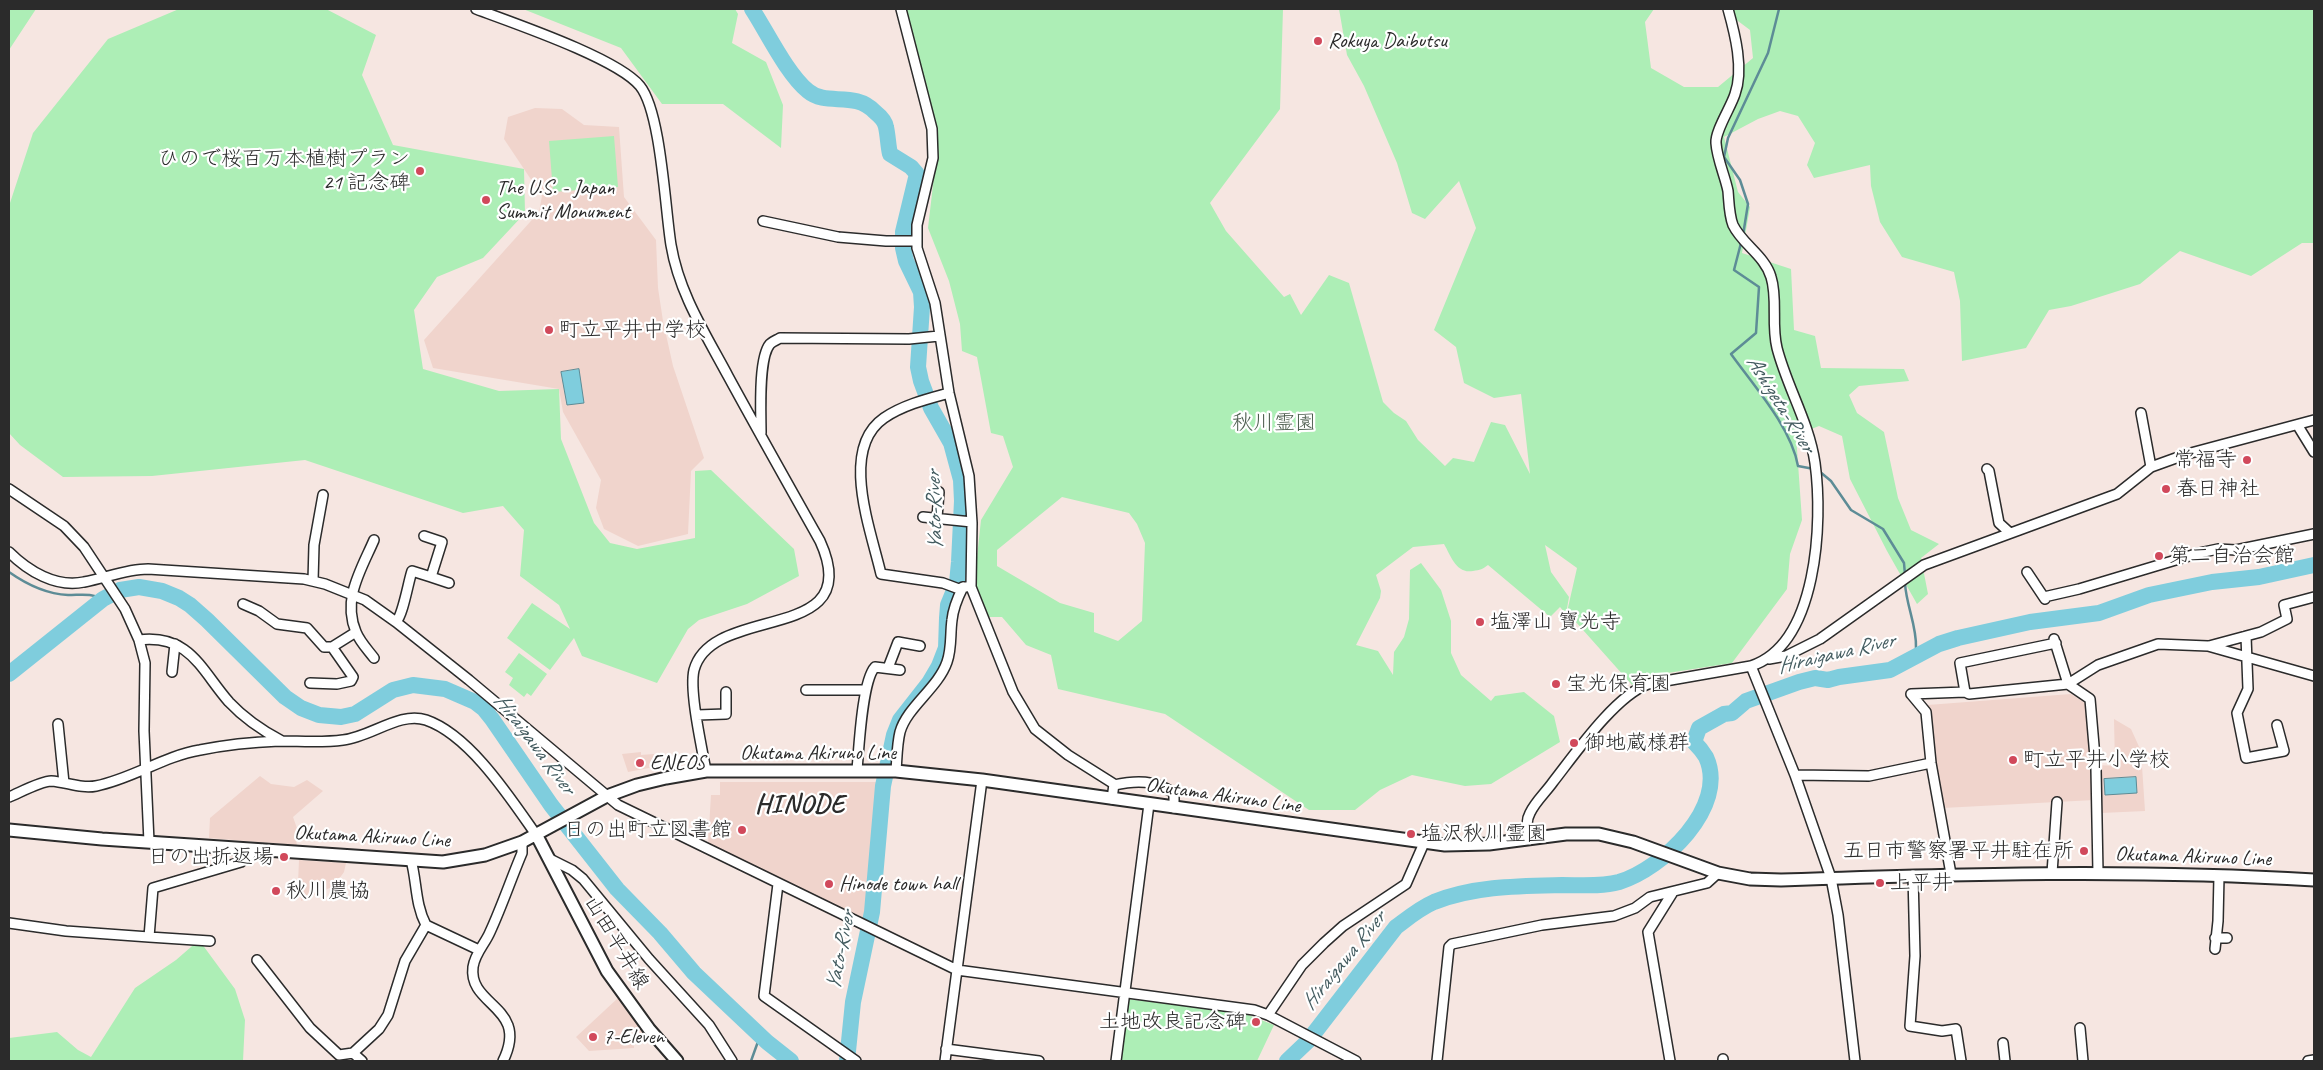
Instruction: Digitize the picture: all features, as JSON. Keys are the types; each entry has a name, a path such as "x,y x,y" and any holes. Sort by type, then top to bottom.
{"main road":[{"name":"Okutama Akiruno Line","path":"9,830 149,842 443,862 485,855 522,842 540,834 607,796 666,778 706,771 896,770 982,780 1424,843 1469,846 1566,834 1592,833 1617,837 1718,873 1750,879 1951,874 2098,873 2314,880"},
{"name":"山田平井線","path":"540,834 548,858 606,971 648,1029 677,1061"}],"street":[{"path":"476,9 604,62 640,86 647,98 653,119 671,244 680,281 688,301 825,552 830,576 828,587 816,604 806,610 724,637 704,652 694,670 693,686 706,771"},
{"path":"901,9 932,129 932,158 917,225 917,241 921,266 934,298 949,393 969,476 967,587 1013,692 1035,729 1068,755 1114,785 1140,781 1163,786 1174,793 1174,808"},
{"path":"1728,9 1737,41 1737,86 1716,143 1733,224 1771,274 1773,285 1773,330 1781,360 1801,411 1815,463 1818,513 1816,553 1808,592 1788,635 1776,651 1767,659"},
{"path":"763,221 838,236 886,242 901,240 917,241"},
{"path":"761,436 763,370 766,352 771,343 780,338 909,339 940,336"},
{"path":"949,393 898,410 882,419 868,436 860,456 859,475 882,574 943,583 959,589 967,587"},
{"path":"2141,412 2151,467"},
{"path":"1530,839 1527,825 1530,812 1578,751 1627,696 1637,688 1648,684 1751,666 1767,659 1786,656 1820,639 1924,565 2117,494 2151,467 2187,454 2298,426 2314,420"},
{"path":"2298,426 2314,452"},
{"path":"1987,469 1999,523 2010,533"},
{"path":"9,489 64,526 84,548 125,609 139,640 145,663 149,842"},
{"path":"937,518 939,492"},
{"path":"313,581 314,552 322,495"},
{"path":"923,517 968,521"},
{"path":"2027,572 2044,598 2218,549 2236,550 2314,534"},
{"path":"424,536 446,543 431,577"},
{"path":"374,540 350,602 356,632 374,658"},
{"path":"9,552 36,573 58,582 78,583 105,579 136,569 148,568 293,578 313,581 352,594 396,622 469,680 548,749 624,809 957,970 1254,1010 1272,1017 1356,1061"},
{"path":"396,622 400,617 412,571 449,582"},
{"path":"896,770 900,732 947,662 951,644 952,618 967,587"},
{"path":"2208,646 2261,632 2287,619 2284,605 2314,597"},
{"path":"243,604 259,610 277,624 307,628 324,647 332,647 356,632"},
{"path":"2246,636 2248,689 2237,713 2246,758 2284,751 2277,725"},
{"path":"139,640 175,644 184,648 191,654 230,703 257,725 282,741"},
{"path":"1965,692 1960,663 2055,641 2068,684 2090,699 2096,769 2098,873"},
{"path":"888,668 898,642 920,646"},
{"path":"172,672 175,644"},
{"path":"1951,874 1931,763 1926,712 1911,694 1965,692 1969,694 2068,684 2098,665 2158,644 2208,646 2314,676"},
{"path":"310,683 337,684 351,681 353,676 332,647"},
{"path":"1751,666 1795,775 1831,878 1838,915 1855,1061"},
{"path":"857,770 866,690 871,672 875,667 900,670"},
{"path":"806,690 866,690"},
{"path":"697,715 726,714 726,692"},
{"path":"9,796 50,781 95,786 146,769 178,755 199,750 282,741 300,743 345,740 372,732 405,718 425,719 442,727 489,770 540,834"},
{"path":"58,724 64,783"},
{"path":"1795,775 1869,776 1931,763"},
{"path":"945,1061 982,780"},
{"path":"1112,799 1114,785"},
{"path":"2052,873 2057,802"},
{"path":"1116,1061 1149,804"},
{"path":"503,1061 508,1051 510,1034 508,1022 505,1016 483,995 476,983 473,967 479,950 490,934 522,853 522,842"},
{"path":"1272,1017 1302,966 1324,943 1343,926 1406,884 1424,843"},
{"path":"149,938 153,888 241,862 251,854 251,849"},
{"path":"548,858 583,879 649,959 709,1025 732,1061"},
{"path":"411,860 417,885 416,897 426,925 479,950"},
{"path":"1437,1061 1449,948 1452,944 1542,925 1614,916 1635,908 1650,897 1707,883 1718,873"},
{"path":"1913,875 1914,956 1910,1026 1942,1031 1956,1029 1961,1061"},
{"path":"2215,948 2218,921 2218,876"},
{"path":"778,884 764,996 856,1061"},
{"path":"1670,1061 1648,932 1673,892"},
{"path":"9,923 66,931 210,941"},
{"path":"257,960 310,1028 339,1055 353,1053 379,1028 388,1015 405,962 426,925"},
{"path":"2215,938 2227,938"},
{"path":"2080,1028 2083,1061"},
{"path":"2003,1043 2005,1061"},
{"path":"946,1049 1039,1061"},
{"path":"353,1053 362,1061"},
{"path":"2308,1061 2314,1060"}],"shaded area":[{"name":"町立平井中学校","path":"535,108 562,109 584,125 619,127 624,197 656,240 658,288 663,321 673,366 704,458 691,471 688,534 638,546 604,529 596,508 601,480 563,412 559,389 433,368 424,340 539,212 542,196 504,139 508,117"},
{"name":"町立平井小学校","path":"2071,694 2085,703 2087,709 2094,800 1943,808 1935,771 1928,705"},
{"name":"町立平井小学校","path":"2114,719 2131,729 2141,751 2145,811 2101,813 2098,765 2115,766"},
{"name":"ENEOS","path":"641,752 641,755 654,754 654,767 628,772 622,754"},
{"path":"260,776 271,784 294,787 307,780 323,791 293,817 299,834 295,836 297,845 209,838 210,818"},
{"name":"Hinode town hall","path":"720,782 882,782 865,922 708,844 711,795 720,795"},
{"path":"299,860 346,863 344,872 334,886 301,901 302,884 298,883"},
{"path":"618,998 643,1032 634,1041 634,1048 589,1051 576,1037"}],"green space":[{"path":"9,9 36,9 9,50"},
{"path":"179,9 326,9 376,35 362,75 393,145 524,169 525,213 483,258 437,277 414,310 423,369 499,391 559,389 561,439 594,523 610,543 637,549 695,538 695,471 711,470 794,549 799,576 747,604 699,620 688,629 657,683 582,656 574,638 550,670 507,638 532,603 570,629 559,605 520,576 524,530 503,506 463,513 305,460 152,476 63,477 20,445 9,433 9,206 33,133 108,39"},
{"path":"523,9 735,9 738,14 732,43 766,62 783,105 781,148 723,104 662,104 621,48"},
{"name":"秋川霊園","path":"905,9 1283,9 1280,109 1210,203 1226,231 1284,297 1290,294 1301,315 1329,275 1349,283 1383,402 1406,421 1418,440 1445,466 1453,458 1474,462 1491,422 1505,425 1530,474 1521,394 1494,398 1464,383 1456,347 1434,330 1476,228 1459,181 1425,219 1412,213 1397,163 1364,86 1347,55 1339,9 1654,9 1645,22 1651,68 1684,87 1718,87 1753,58 1750,30 1722,9 2314,9 2314,243 2302,243 2251,276 2180,251 2140,284 2071,306 2049,310 2026,348 1962,361 1960,301 1954,272 1902,257 1880,222 1871,186 1870,165 1814,178 1807,165 1815,143 1798,116 1780,111 1758,119 1724,137 1738,192 1750,207 1742,253 1791,269 1794,330 1815,336 1821,368 1904,369 1909,381 1859,386 1849,395 1857,413 1884,432 1898,498 1911,530 1939,544 1921,558 1928,594 1917,604 1850,479 1842,436 1819,426 1796,435 1802,520 1790,554 1787,589 1732,663 1642,677 1632,685 1567,612 1577,568 1545,545 1551,572 1569,597 1566,614 1560,607 1550,617 1488,565 1480,570 1462,570 1452,559 1444,544 1413,547 1376,575 1381,591 1380,598 1356,645 1378,651 1393,675 1394,652 1404,637 1409,619 1410,570 1421,563 1441,590 1451,621 1451,653 1461,675 1491,701 1495,696 1524,692 1554,716 1560,742 1491,784 1465,786 1412,775 1380,790 1355,810 1309,810 1165,714 1058,689 1051,655 1026,645 1002,617 989,617 974,585 981,520 1013,467 1003,436 991,433 977,357 962,351 960,324 949,281 928,228 938,142","holes":["1062,497 1129,513 1137,524 1145,543 1142,621 1118,641 1094,632 1094,613 1060,603 997,566 997,550"]},
{"path":"614,136 618,187 553,192 549,141"},
{"path":"519,653 547,674 531,696 527,693 524,697 509,685 513,678 505,672"},
{"path":"199,940 235,989 245,1020 243,1061 9,1061 9,1038 57,1032 78,1050 91,1057 135,988 176,960"},
{"path":"1128,999 1246,1014 1274,1025 1257,1061 1120,1061"}],"water":[{"path":"579,369 584,403 567,405 561,372"},
{"path":"2136,777 2137,793 2105,795 2104,779"}],"waterway":[{"name":"Yato-River","path":"752,9 785,64 800,84 815,96 850,100 867,105 885,123 890,154 911,167 917,174 903,232 903,248 906,261 921,292 922,307 918,367 931,408 951,443 961,480 962,501 959,562 957,583 948,605 946,648 939,666 929,683 900,720 894,735 883,786 872,912 853,1002 847,1061"},
{"name":"Ashigeta-River","path":"1743,235 1748,204 1740,180 1724,157 1728,138 1768,53 1779,9"},
{"name":"Ashigeta-River","path":"1741,243 1734,270 1759,287 1756,333 1731,354 1780,422 1794,451 1798,466 1814,469"},
{"name":"Ashigeta-River","path":"1819,471 1831,481 1851,510 1883,529 1904,563 1905,575"},
{"name":"Hiraigawa River","path":"1287,1061 1308,1041 1396,927 1429,904 1465,893 1497,888 1612,884 1636,875 1654,864 1687,833 1700,815 1708,796 1711,776 1706,757 1694,742 1699,728 1724,714 1732,713 1746,701 1815,678 1828,680 1890,670 1939,644 1958,638 2030,622 2099,613 2149,595 2212,582 2259,577 2314,565"},
{"path":"9,572 22,581 52,593 90,595 103,599"},
{"name":"Ashigeta-River","path":"1905,583 1915,632 1916,648 1924,653"},
{"name":"Hiraigawa River","path":"9,674 103,599 120,590 139,587 162,591 190,605 285,697 301,708 319,715 341,717 355,714 393,690 413,685 445,689 475,702 492,719 551,805 617,889 660,933 694,973 767,1042 791,1061"},
{"path":"751,1061 760,1036"}],"place":[{"name":"Rokuya Daibutsu","path":"1318,41"},
{"name":"ひので桜百万本植樹プラン 21 記念碑","path":"420,171"},
{"name":"The U.S. - Japan Summit Monument","path":"486,200"},
{"name":"町立平井中学校","path":"549,330"},
{"name":"常福寺","path":"2247,460"},
{"name":"春日神社","path":"2166,489"},
{"name":"第二自治会館","path":"2159,556"},
{"name":"塩澤山 寶光寺","path":"1480,622"},
{"name":"宝光保育園","path":"1556,684"},
{"name":"御地蔵様群","path":"1574,743"},
{"name":"町立平井小学校","path":"2013,760"},
{"name":"ENEOS","path":"640,763"},
{"name":"日の出町立図書館","path":"742,830"},
{"name":"塩沢秋川霊園","path":"1411,834"},
{"name":"五日市警察署平井駐在所","path":"2084,851"},
{"name":"日の出折返場","path":"284,857"},
{"name":"上平井","path":"1880,883"},
{"name":"Hinode town hall","path":"829,884"},
{"name":"秋川農協","path":"276,891"},
{"name":"土地改良記念碑","path":"1256,1022"},
{"name":"7-Eleven","path":"593,1037"}],"district":[{"name":"HINODE","path":"800,805"}]}
